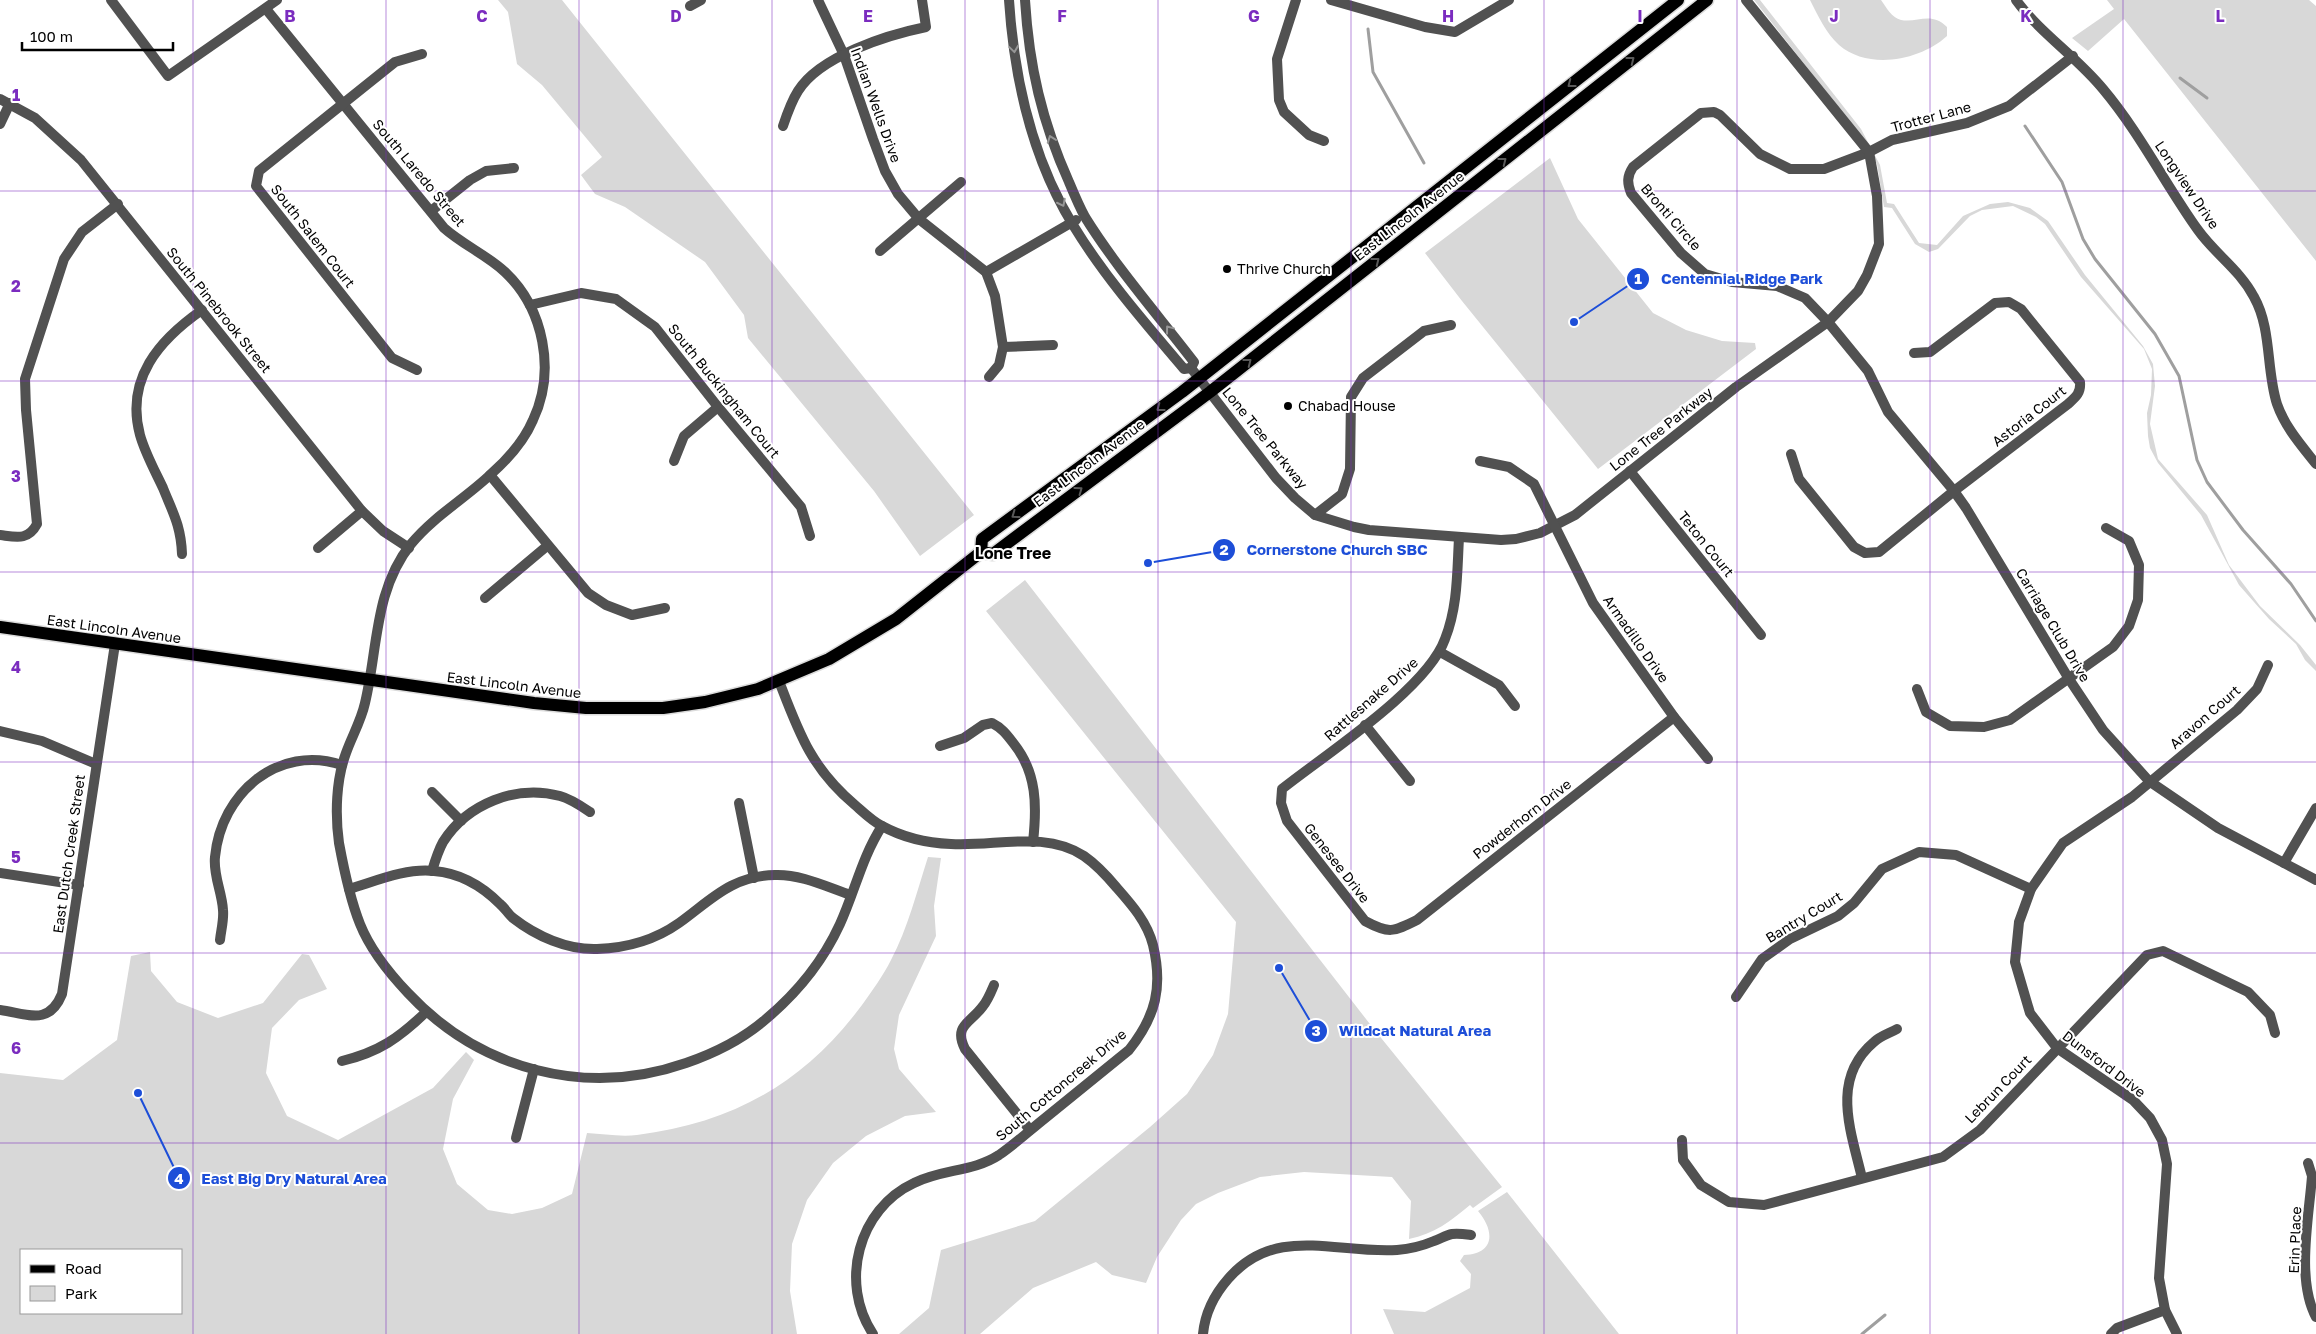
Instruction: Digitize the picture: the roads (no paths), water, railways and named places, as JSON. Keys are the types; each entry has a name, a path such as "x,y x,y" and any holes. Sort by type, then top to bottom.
{"main road":[{"name":"East Lincoln Avenue","path":"981,552 982,539 1678,0"},
{"name":"East Lincoln Avenue","path":"2,628 534,703 586,708 636,710 705,702 779,682 829,659 873,634 981,552 993,554 1210,392 1707,0"}],"street":[{"path":"111,0 168,76 266,9 276,0"},
{"path":"690,6 700,0"},
{"name":"Indian Wells Drive","path":"818,0 844,55 885,171 898,194 919,219 986,272"},
{"path":"783,126 795,97 804,84 823,68 844,55 896,33 926,27 922,0"},
{"name":"Lone Tree Parkway","path":"1009,0 1015,59 1028,117 1042,159 1072,223 1092,254 1143,320 1184,369 1195,373 1276,478 1315,515 1354,528 1458,538 1516,539 1554,527 1575,515 1736,387 1828,322 1858,291 1879,244 1878,196 1869,152 1746,0"},
{"name":"Lone Tree Parkway","path":"1024,0 1030,56 1042,113 1056,154 1084,215 1104,245 1194,362 1195,373"},
{"path":"1296,0 1277,58 1279,100 1284,112 1309,135 1324,141"},
{"path":"1331,0 1425,27 1455,32 1509,0"},
{"name":"Longview Drive","path":"2016,0 2024,12 2073,56 2103,88 2129,122 2199,232 2242,277 2256,298 2263,321 2277,403 2287,426 2316,464"},
{"name":"South Laredo Street","path":"266,9 444,228 506,273 530,305 540,331 544,356 541,398 534,419 522,440 490,475 426,528 408,548 383,598 378,618 370,680 359,725 342,765 337,800 337,821 349,889 361,926 396,981 426,1012 449,1030 478,1048 501,1059 534,1069 568,1076 603,1079 637,1076 688,1062 735,1042 763,1022 808,976 840,924 864,857 882,826"},
{"name":"South Salem Court","path":"417,370 392,358 256,186 259,171 342,103 395,62 422,54"},
{"name":"Trotter Lane","path":"1869,152 1892,140 1967,123 2009,106 2073,56"},
{"path":"0,124 5,101"},
{"name":"South Pinebrook Street","path":"5,101 35,118 66,144 118,204 362,510 383,531 408,548"},
{"name":"Bronti Circle","path":"1828,322 1805,298 1777,286 1732,282 1705,274 1681,253 1637,201 1631,193 1627,179 1633,166 1701,113 1708,111 1720,115 1760,154 1790,169 1824,169 1869,152"},
{"path":"431,211 464,184 486,172 514,168"},
{"path":"880,251 961,182"},
{"path":"0,535 20,538 28,536 37,524 26,410 26,379 46,310 64,259 73,244 92,222 118,204"},
{"path":"989,377 999,366 1003,347 995,296 986,272 1084,215"},
{"name":"South Buckingham Court","path":"530,305 581,293 616,299 655,327 801,507 810,536"},
{"name":"Astoria Court","path":"1791,454 1799,479 1854,548 1865,553 1879,552 1954,491 2078,396 2081,388 2080,382 2021,309 2009,302 1994,303 1930,352 1914,353"},
{"path":"182,554 182,532 140,436 137,403 140,385 156,351 175,331 202,310"},
{"name":"Carriage Club Drive","path":"1828,322 1868,371 1888,412 1954,491 2103,730 2149,781 2218,828 2316,880"},
{"path":"1315,515 1342,494 1350,469 1351,397 1363,378 1424,331 1451,325"},
{"path":"1003,347 1053,345"},
{"path":"674,461 684,436 718,407"},
{"name":"Armadillo Drive","path":"1480,462 1508,467 1534,484 1593,603 1674,717 1708,759"},
{"name":"Teton Court","path":"1630,471 1761,635"},
{"path":"490,475 547,546 588,593 606,605 632,615 665,608"},
{"path":"318,548 362,510"},
{"path":"1917,688 1926,712 1934,717 1950,726 1984,727 2010,720 2113,647 2129,626 2138,600 2140,565 2129,541 2106,528"},
{"name":"Rattlesnake Drive","path":"1281,803 1282,789 1365,725 1417,681 1440,652 1455,604 1458,538"},
{"path":"485,598 547,546"},
{"name":"East Dutch Creek Street","path":"0,1010 40,1016 48,1014 57,1007 62,994 115,644"},
{"path":"1440,652 1499,685 1515,706"},
{"name":"Aravon Court","path":"2149,781 2237,710 2257,689 2268,665"},
{"name":"South Cottoncreek Drive","path":"779,682 804,744 828,781 842,795 882,826 930,842 952,844 1033,842 1068,848 1083,855 1099,867 1143,920 1151,938 1158,975 1157,996 1151,1017 1143,1033 1129,1050 1030,1130 986,1162 914,1183 896,1193 882,1206 871,1220 863,1237 856,1274 859,1307 873,1334"},
{"name":"Powderhorn Drive","path":"1382,930 1398,929 1417,920 1674,717"},
{"path":"940,746 964,738 983,725 992,723 1001,728 1021,753 1034,784 1036,816 1033,842"},
{"path":"1365,725 1410,781"},
{"path":"0,731 42,741 96,764"},
{"path":"220,940 223,911 215,873 215,858 220,830 231,806 252,783 276,768 303,760 317,759 342,765"},
{"name":"Dunsford Drive","path":"2149,781 2132,797 2063,843 2031,889 2019,922 2015,962 2030,1013 2056,1048 2134,1100 2150,1118 2162,1140 2167,1164 2159,1278 2165,1310 2178,1334"},
{"path":"432,792 461,821"},
{"path":"432,870 442,843 461,821 474,810 490,801 525,793 559,796 590,812"},
{"path":"739,803 754,878"},
{"name":"Genesee Drive","path":"1281,803 1287,821 1365,921 1382,930"},
{"path":"2284,863 2316,808"},
{"name":"Bantry Court","path":"1736,997 1762,959 1790,939 1838,916 1854,903 1882,869 1919,852 1956,855 2031,889"},
{"path":"349,889 397,874 432,870 451,873 485,890 512,917 542,936 560,944 596,949 636,944 658,936 678,924 716,893 736,882 754,878 775,875 791,877 851,895"},
{"path":"0,873 79,884"},
{"name":"Lebrun Court","path":"1682,1140 1683,1160 1701,1185 1729,1202 1764,1205 1943,1157 1980,1130 2056,1048 2147,955 2163,952 2248,992 2270,1015 2276,1034"},
{"path":"994,985 982,1007 967,1021 962,1030 960,1040 965,1050 1030,1130"},
{"path":"342,1061 365,1056 394,1040 426,1012"},
{"path":"1862,1178 1847,1112 1847,1082 1862,1054 1875,1041 1897,1029"},
{"path":"516,1138 534,1069"},
{"name":"Erin Place","path":"2308,1163 2312,1176 2305,1267 2309,1304 2316,1317"},
{"path":"1203,1334 1210,1306 1219,1290 1244,1264 1277,1247 1296,1244 1397,1250 1416,1247 1450,1234 1471,1235"},
{"path":"2111,1334 2117,1328 2165,1310"}],"waterway":[{"path":"1368,29 1373,72 1424,163"},
{"path":"2180,78 2207,98"},
{"path":"2025,126 2062,182 2083,239 2095,259 2155,334 2179,376 2197,460 2207,482 2243,530 2291,584 2316,621"},
{"path":"1862,1334 1885,1315"}],"place":[{"name":"Thrive Church","path":"1227,269"},
{"name":"Centennial Ridge Park","path":"1574,322"},
{"name":"Chabad House","path":"1288,406"},
{"name":"Cornerstone Church SBC","path":"1148,563"},
{"name":"Wildcat Natural Area","path":"1279,968"},
{"name":"East Big Dry Natural Area","path":"138,1093"}],"district":[{"name":"Lone Tree","path":"1013,553"}]}
